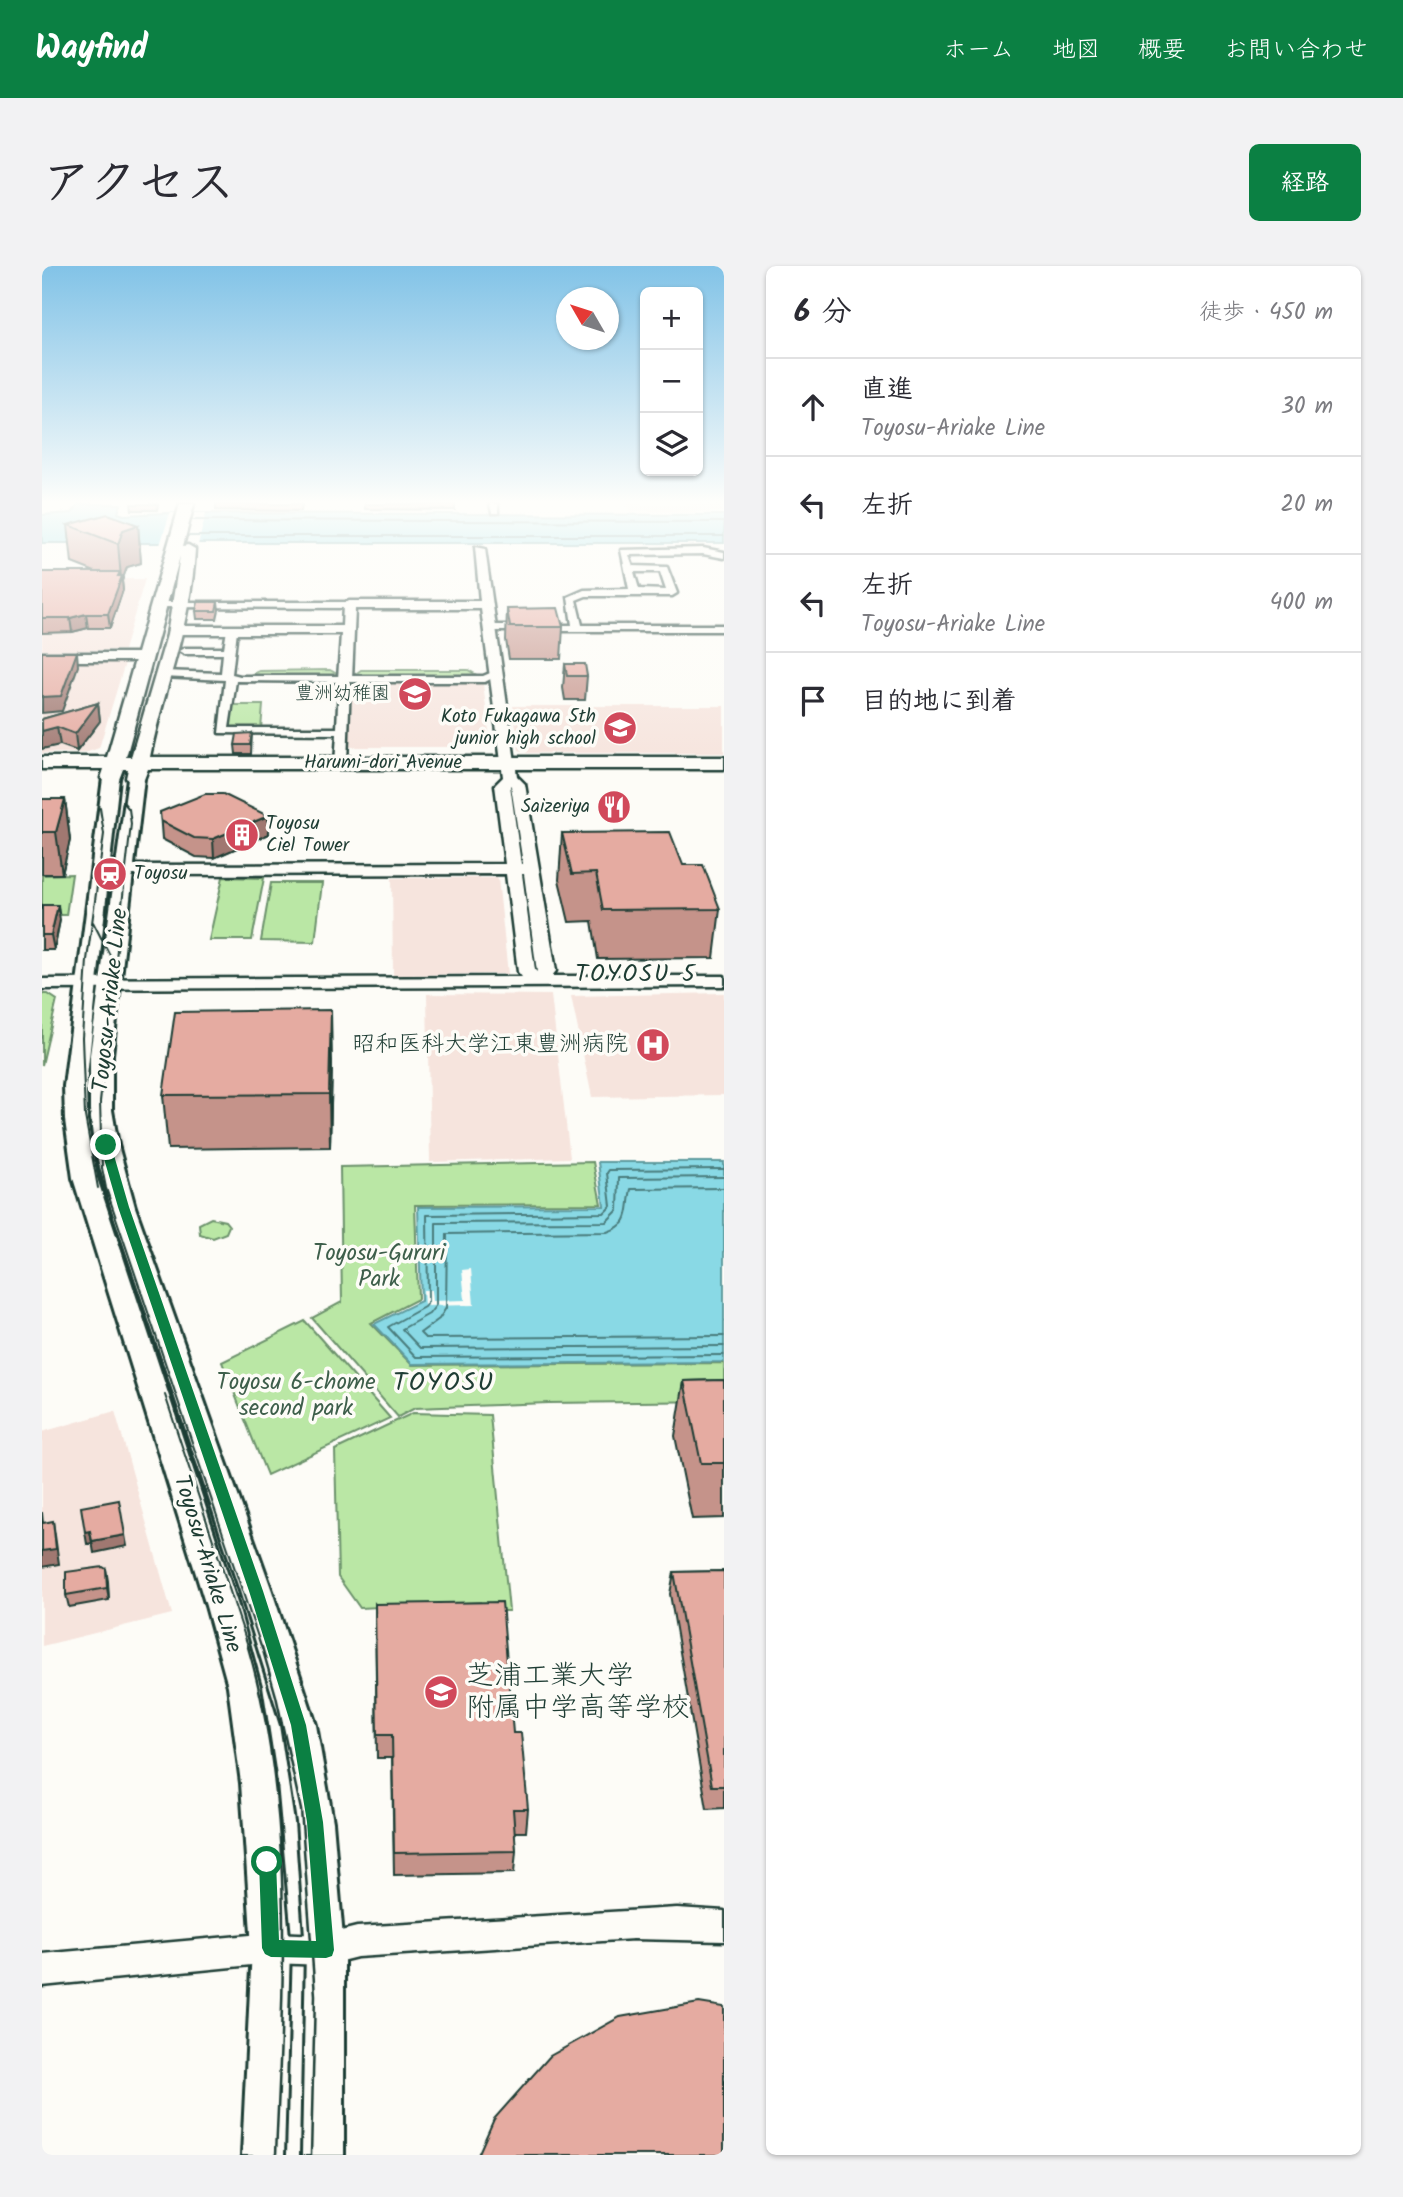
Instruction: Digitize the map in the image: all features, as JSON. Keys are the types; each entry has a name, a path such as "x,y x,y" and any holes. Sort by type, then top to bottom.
{"main road":[{"path":"112,771 163,592"},
{"path":"137,771 183,592"},
{"name":"Harumi-dori Avenue","path":"42,763 112,771 637,770 724,763"},
{"name":"Harumi-dori Avenue","path":"137,771 341,763 509,770"},
{"name":"Harumi-dori Avenue","path":"637,770 724,778"},
{"name":"Harumi-dori Avenue","path":"42,779 112,771"},
{"name":"Toyosu-Ariake Line","path":"112,771 99,984 101,1110 106,1145 123,1207 252,1578 299,1725 315,1822 326,1950 323,2155"},
{"name":"Toyosu-Ariake Line","path":"137,771 125,870 75,1086 79,1150 85,1178 222,1606 244,1686 267,1862 271,1948 263,2155"}],"street":[{"path":"484,592 509,770 517,785 547,971 538,982"},
{"path":"578,628 571,599 584,593 627,592"},
{"path":"641,592 672,592"},
{"path":"158,604 486,605"},
{"path":"341,763 349,605"},
{"path":"489,628 724,628"},
{"path":"174,630 347,630"},
{"path":"233,630 227,673 231,679 223,731 343,731"},
{"path":"184,651 229,651"},
{"path":"42,657 144,656"},
{"path":"138,674 227,673 240,679 345,674 485,679 495,674"},
{"path":"509,770 502,787 511,869 527,972 538,982"},
{"path":"125,870 530,869"},
{"path":"42,984 724,981"},
{"path":"42,1970 271,1948 326,1950 357,1942 600,1926 677,1923 724,1926"}],"shaded area":[{"path":"42,592 141,592 124,650 42,650"},
{"path":"42,663 125,663 99,748 85,753 42,753"},
{"path":"474,681 483,684 491,747 349,747 350,682"},
{"name":"Koto Fukagawa 5th junior high school","path":"513,706 724,706 724,753 528,753 519,750"},
{"path":"392,878 498,878 508,974 393,975"},
{"name":"昭和医科大学江東豊洲病院","path":"724,993 724,1095 592,1097 571,996"},
{"path":"427,994 551,995 570,1158 430,1162"},
{"path":"115,1411 172,1614 42,1646 42,1432"}],"green space":[{"path":"330,670 337,674 252,674 259,671"},
{"path":"361,670 468,670 475,674 354,675"},
{"path":"232,705 263,705 261,729 229,728"},
{"path":"72,874 66,915 42,915 42,875"},
{"path":"223,877 264,878 252,940 209,940"},
{"path":"271,883 322,883 315,942 261,941"},
{"path":"42,994 48,994 57,1000 42,1065"},
{"name":"Toyosu-Gururi Park","path":"593,1162 601,1204 415,1205 418,1299 371,1323 412,1365 724,1363 724,1401 415,1408 398,1417 312,1318 342,1302 340,1167"},
{"path":"211,1218 225,1221 229,1226 226,1233 213,1238 200,1234 199,1224"},
{"name":"Toyosu 6-chome second park","path":"305,1321 390,1418 267,1475 222,1362"},
{"path":"413,1413 490,1415 509,1611 479,1611 480,1602 360,1608 338,1577 335,1450"}],"water":[{"path":"598,1162 724,1162 724,1362 412,1364 374,1324 421,1301 418,1207 604,1206"}],"pier":[{"path":"471,1269 474,1305 424,1306 423,1290 431,1290 432,1301 465,1300 462,1270"}],"building":[{"path":"42,592 116,592 108,614 42,618"},
{"path":"198,602 218,602 216,611 196,611"},
{"path":"558,608 563,627 510,627 507,609"},
{"path":"42,652 77,652 61,696 42,697"},
{"path":"565,664 585,664 587,676 567,676"},
{"path":"98,703 75,734 57,727 42,731 42,719"},
{"path":"252,733 250,745 235,745 237,734"},
{"path":"205,794 223,794 268,816 213,839 194,838 161,821 160,812"},
{"path":"42,799 65,799 56,832 42,832"},
{"path":"670,832 683,865 703,865 720,909 603,910 596,873 572,874 562,833"},
{"path":"42,905 58,905 51,935 42,935"},
{"path":"331,1010 329,1094 163,1095 175,1012"},
{"path":"724,1380 724,1463 701,1463 684,1381"},
{"path":"119,1500 125,1535 92,1541 90,1531 85,1532 81,1507"},
{"path":"42,1512 43,1523 53,1521 56,1549 42,1551"},
{"path":"103,1567 106,1569 107,1588 66,1595 66,1572"},
{"path":"724,1571 724,1786 712,1786 674,1572"},
{"name":"芝浦工業大学 附属中学高等学校","path":"502,1602 513,1733 521,1733 528,1809 513,1809 516,1851 394,1853 392,1735 377,1735 375,1604"},
{"path":"699,2003 724,2007 724,2155 478,2155 494,2119 550,2056 620,2017"}],"tram line":[{"path":"123,802 129,809 131,824 100,1102 102,1168 106,1188 262,1649"},
{"path":"98,1188 85,1116 82,1038 87,960 104,834 100,808"},
{"path":"93,922 115,965"},
{"path":"165,1395 249,1649"},
{"path":"248,1647 274,1772 280,1836 283,1964 276,2155"},
{"path":"262,1647 276,1696 301,1810 315,1995 311,2155"}],"place":[{"name":"豊洲幼稚園","path":"415,694"},
{"name":"Koto Fukagawa 5th junior high school","path":"620,728"},
{"name":"Saizeriya","path":"614,807"},
{"name":"Toyosu Ciel Tower","path":"242,835"},
{"name":"Toyosu","path":"110,874"},
{"name":"昭和医科大学江東豊洲病院","path":"653,1045"},
{"name":"芝浦工業大学 附属中学高等学校","path":"441,1692"}],"district":[{"name":"TOYOSU 5","path":"636,974"},
{"name":"TOYOSU","path":"444,1383"}],"route":[{"path":"106,1145 123,1207 256,1591 299,1725 315,1822 326,1950 271,1948 267,1862"}]}
